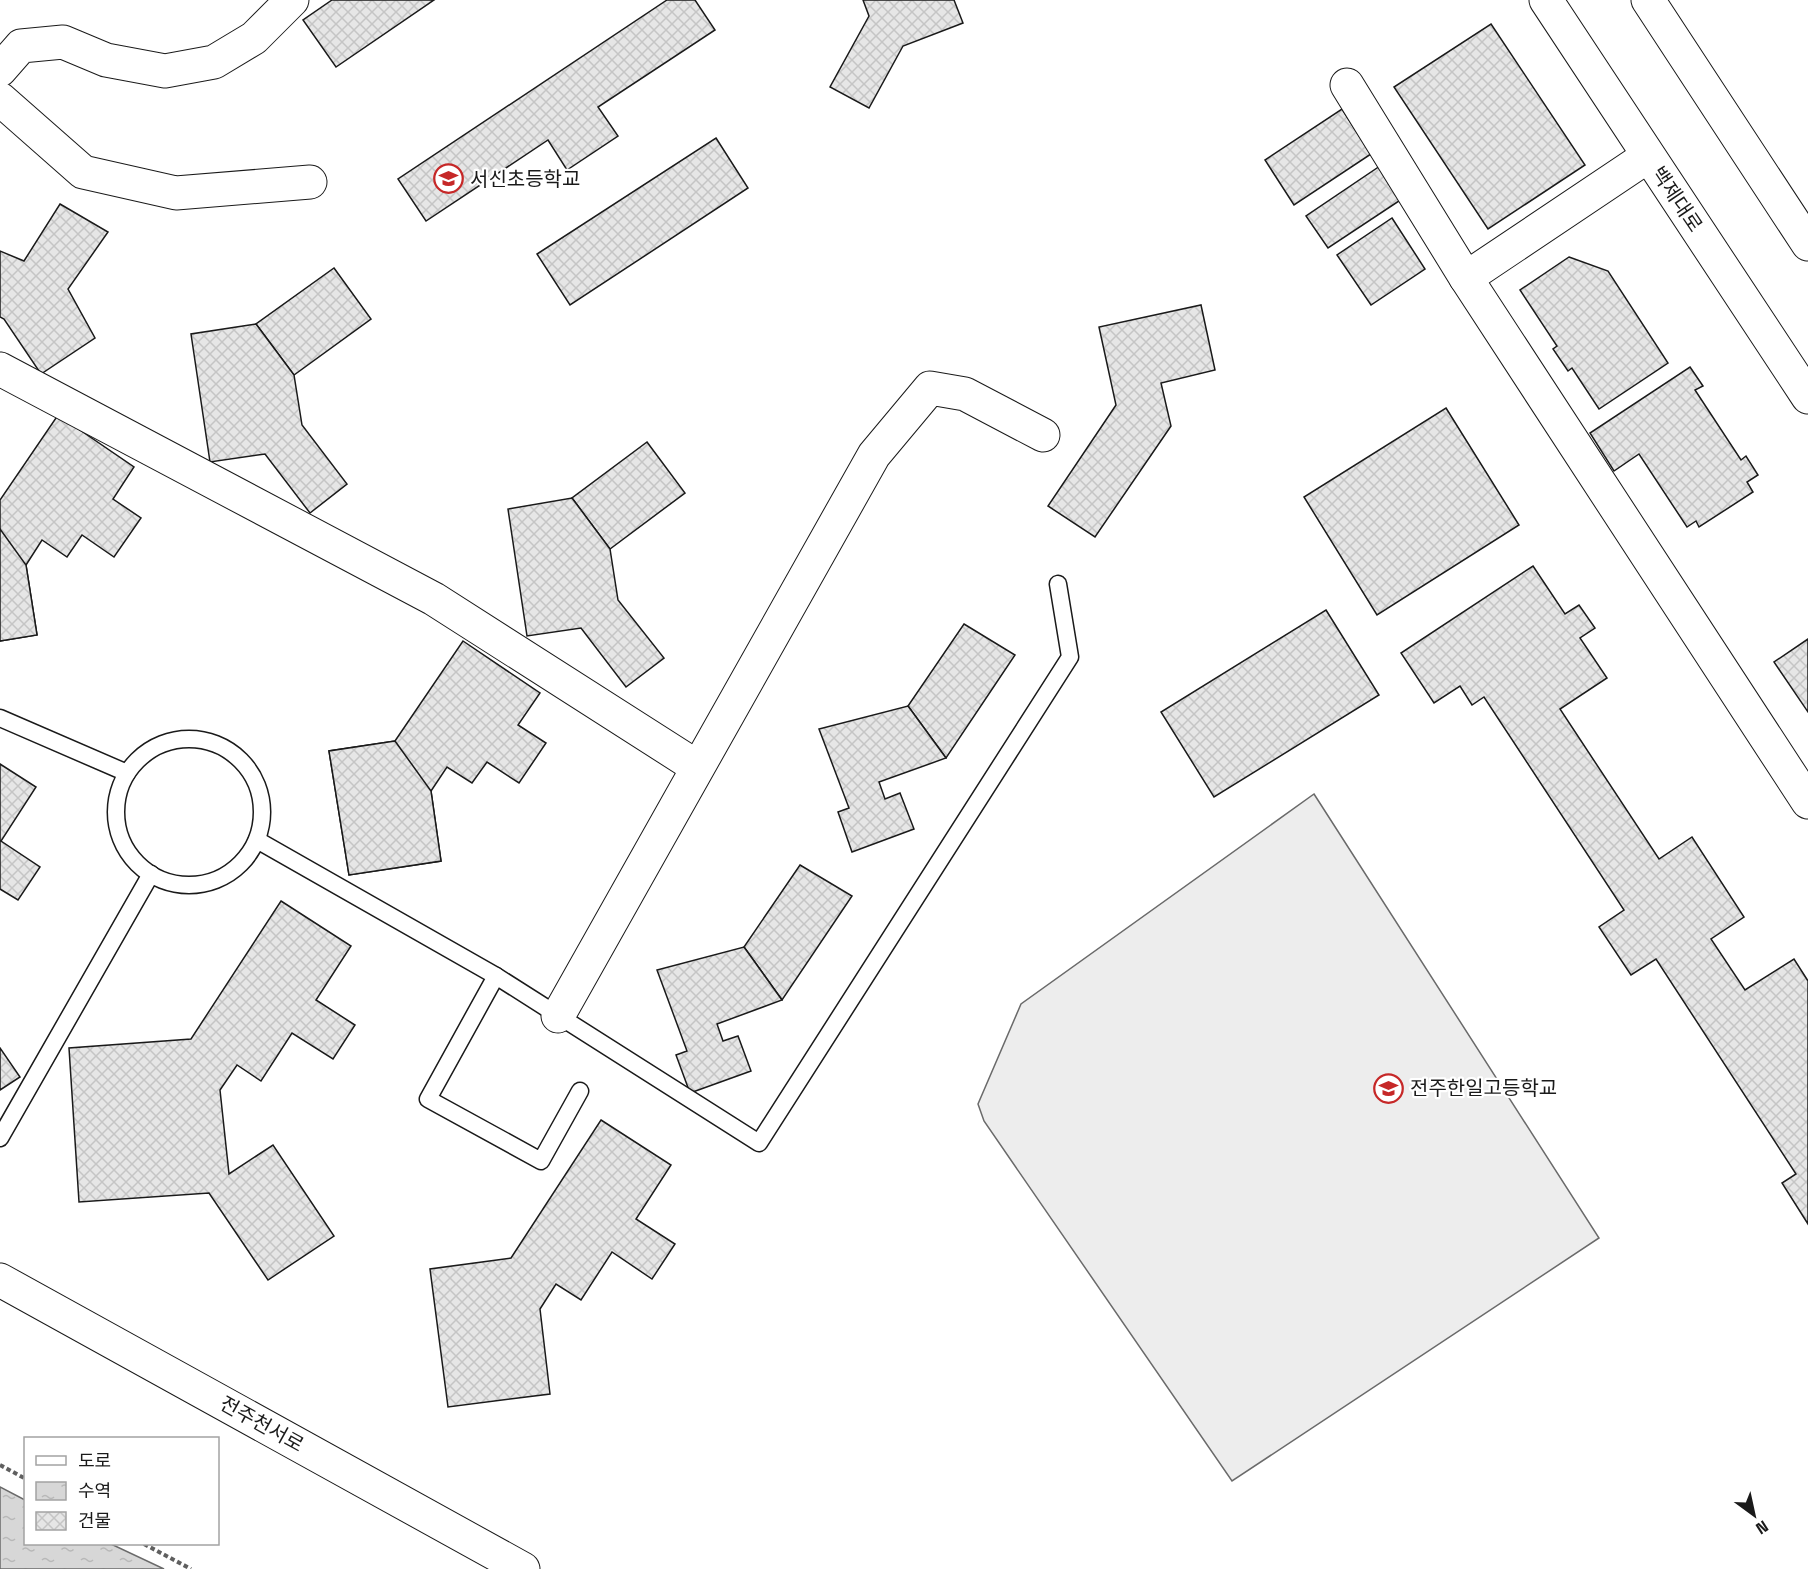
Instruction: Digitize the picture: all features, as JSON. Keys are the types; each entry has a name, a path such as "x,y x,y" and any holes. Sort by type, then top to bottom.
{"street":[{"path":"0,70 21,46 63,42 106,60 165,70 214,62 254,38 292,0"},
{"name":"백제대로","path":"1546,0 1808,397"},
{"path":"1648,0 1808,244"},
{"path":"1347,85 1466,278 1808,802"},
{"path":"0,99 83,172 176,193 310,182"},
{"path":"1466,278 1648,156"},
{"path":"0,369 434,599 697,767"},
{"path":"558,1016 874,455 930,388 965,394 1043,435"},
{"name":"전주천서로","path":"0,1280 524,1569"}],"lane":[{"path":"257,840 496,976 759,1143 1070,657 1058,584"},
{"path":"0,718 127,773"},
{"path":"186,739 208,741 230,750 248,768 260,790 263,815 257,840 244,861 224,876 216,879 199,884 174,884 151,874 133,859 121,840 116,817 118,795 127,773 143,756 163,744 186,739"},
{"path":"0,1138 151,874"},
{"path":"496,976 428,1099 541,1161 580,1091"}],"path":[{"path":"0,1465 24,1478"},
{"path":"146,1545 191,1569"}],"shaded area":[{"path":"1314,794 1599,1238 1232,1481 984,1121 978,1104 1021,1004"}],"water":[{"path":"0,1487 24,1499 24,1545 113,1545 164,1569 0,1569"}],"building":[{"path":"332,0 434,0 336,67 303,20"},
{"path":"667,0 695,0 715,30 598,107 618,136 567,170 548,140 426,221 398,179"},
{"path":"863,0 954,0 963,23 903,46 869,108 830,87 869,16"},
{"path":"1491,24 1585,165 1488,229 1394,87"},
{"path":"1342,109 1371,154 1294,205 1265,160"},
{"path":"716,138 748,188 570,305 537,254"},
{"path":"1380,166 1402,199 1328,248 1306,216"},
{"path":"60,204 108,232 68,289 95,338 41,374 4,319 0,317 0,251 24,261"},
{"path":"1392,218 1425,269 1371,305 1337,255"},
{"path":"1569,257 1608,271 1668,363 1599,409 1572,368 1568,371 1553,349 1557,346 1520,290"},
{"path":"334,268 371,319 294,375 256,324"},
{"path":"1201,305 1215,370 1161,383 1171,426 1095,537 1048,506 1116,405 1099,327"},
{"path":"256,324 294,375 302,425 347,484 310,513 265,454 210,462 191,334"},
{"path":"1690,367 1703,386 1695,390 1741,460 1746,456 1758,475 1747,482 1753,492 1699,527 1696,521 1687,527 1639,454 1614,471 1590,433"},
{"path":"1446,408 1519,525 1377,615 1304,497"},
{"path":"58,415 134,467 113,499 141,518 114,557 82,535 67,557 42,540 26,565 37,635 0,641 0,500"},
{"path":"647,442 685,493 610,549 572,498"},
{"path":"572,498 610,549 618,600 664,658 626,687 581,628 527,636 508,509"},
{"path":"0,529 26,565 37,635 0,641"},
{"path":"1533,566 1565,614 1579,605 1595,628 1580,638 1607,678 1560,709 1659,859 1692,837 1744,917 1711,939 1745,990 1794,959 1808,981 1808,1224 1782,1183 1796,1174 1656,959 1631,975 1599,927 1624,910 1484,697 1472,705 1460,686 1434,703 1401,653"},
{"path":"1326,610 1379,695 1214,797 1161,712"},
{"path":"964,624 1015,655 946,758 908,706"},
{"path":"1808,639 1808,712 1774,662"},
{"path":"463,641 540,693 518,725 546,743 519,783 487,762 472,783 447,767 431,791 441,861 349,875 329,751 395,741"},
{"path":"908,706 946,758 879,782 885,799 900,793 914,829 852,852 838,812 849,808 819,729"},
{"path":"395,741 431,791 441,861 349,875 329,751"},
{"path":"0,764 36,787 1,841 40,867 18,900 0,889"},
{"path":"800,865 852,896 782,1000 744,947"},
{"path":"281,901 351,946 316,1000 355,1025 333,1059 292,1033 261,1081 237,1065 220,1090 229,1174 273,1145 334,1236 268,1280 209,1193 79,1202 69,1048 191,1039"},
{"path":"744,947 782,1000 717,1024 723,1041 738,1036 751,1071 690,1093 676,1055 687,1051 657,970"},
{"path":"0,1048 20,1077 0,1090"},
{"path":"601,1120 671,1165 636,1219 675,1244 652,1279 612,1252 581,1300 556,1284 540,1309 550,1394 448,1407 430,1269 511,1258"}],"place":[{"name":"서신초등학교","path":"449,179"},
{"name":"전주한일고등학교","path":"1389,1088"}]}
